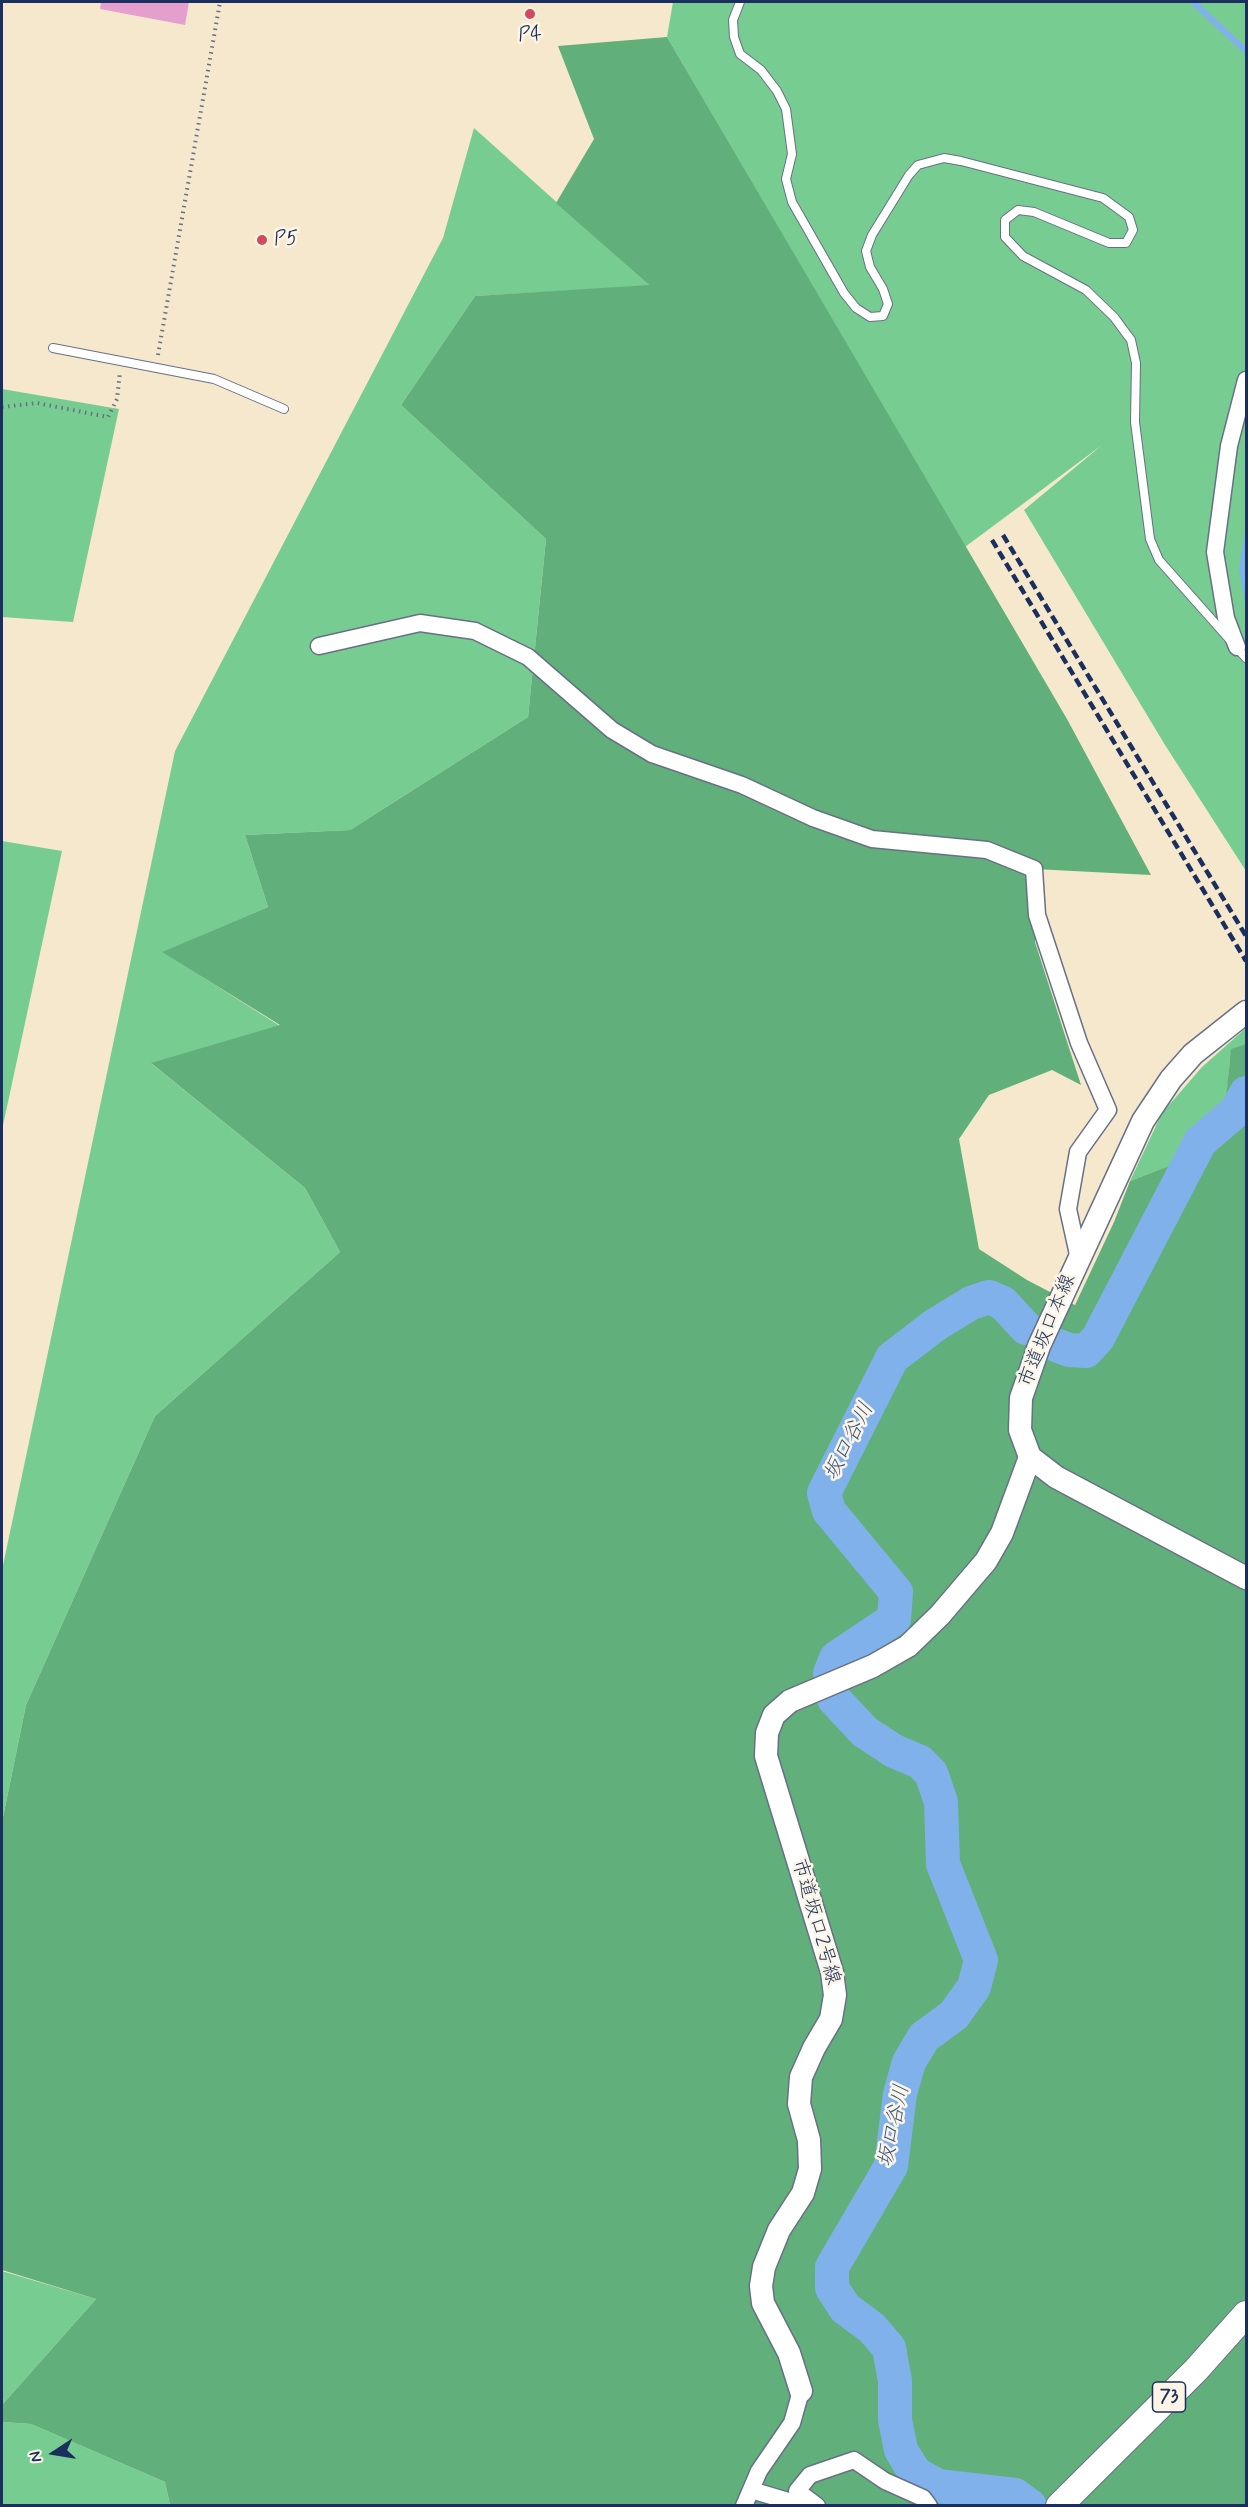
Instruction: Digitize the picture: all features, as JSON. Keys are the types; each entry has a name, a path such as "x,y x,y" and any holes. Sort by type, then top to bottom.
{"main road":[{"name":"73","path":"1059,2505 1089,2478 1196,2370 1246,2314"}],"street":[{"path":"1242,653 1226,618 1215,552 1229,446 1246,380"},
{"path":"319,646 420,623 475,632 528,657 612,730 652,753 742,785 813,818 872,839 987,850 1034,868 1037,915 1079,1043 1108,1110 1078,1152 1068,1209 1079,1258"},
{"name":"市道坂口本線","path":"1030,1458 1020,1430 1021,1398 1039,1346 1143,1121 1171,1079 1193,1054 1246,1012"},
{"path":"1030,1458 1056,1477 1246,1578"},
{"name":"市道坂口2号線","path":"744,2505 759,2471 792,2423 801,2391 789,2353 763,2302 760,2286 764,2268 779,2230 803,2193 810,2169 809,2140 799,2104 801,2077 831,2019 835,1995 832,1972 766,1756 767,1733 774,1715 790,1701 873,1666 908,1646 940,1615 991,1552 1002,1533 1030,1458"},
{"path":"817,2505 797,2491 810,2475 854,2460 885,2481 923,2498 929,2505"},
{"path":"751,2490 796,2505"}],"lane":[{"path":"740,2 733,20 734,37 740,54 761,70 777,91 786,109 792,154 786,179 792,202 844,293 856,308 870,317 883,316 888,304 883,289 870,267 866,251 872,235 909,175 918,165 944,158 961,160 1103,198 1129,217 1133,230 1126,243 1109,243 1034,213 1018,210 1005,220 1005,237 1023,256 1086,290 1114,317 1131,340 1136,363 1135,422 1150,539 1159,560 1242,653"},
{"path":"53,348 214,379 284,409"}],"path":[{"path":"156,367 220,2"},
{"path":"2,407 37,402 108,417 117,399 122,361"}],"green space":[{"path":"673,2 1246,2 1246,871 1165,745 1024,510 1102,445 965,547 667,37"},
{"path":"667,37 1067,719 1151,875 1034,869 1037,915 1035,942 1081,1085 1052,1070 989,1095 959,1139 979,1249 1027,1280 1075,1305 1114,1222 1130,1181 1221,1146 1231,1049 1246,1044 1246,2505 170,2505 165,2482 31,2424 2,2422 2,2405 96,2299 2,2270 2,1822 26,1705 155,1416 340,1252 305,1188 151,1063 280,1025 162,952 268,907 245,835 350,830 528,717 546,539 401,405 475,296 649,285 556,203 594,139 558,46"},
{"path":"474,128 650,286 475,296 401,405 546,539 528,717 350,830 245,835 268,907 163,952 280,1026 152,1064 305,1188 340,1252 155,1416 26,1705 2,1822 2,1570 175,751 443,238"},
{"path":"2,389 119,409 73,622 2,617"},
{"path":"2,841 62,851 2,1130"},
{"path":"1246,1028 1246,1050 1230,1059 1222,1146 1130,1181 1162,1113 1202,1067"},
{"path":"2,2271 96,2299 2,2405"},
{"path":"2,2422 31,2424 165,2482 170,2505 2,2505"}],"water":[{"path":"1246,523 1246,609 1239,569"}],"building":[{"path":"101,2 189,2 185,25 100,9"}],"waterway":[{"path":"1193,2 1246,51"},
{"name":"坂口谷川","path":"1056,1345 1069,1350 1086,1351 1098,1338 1200,1142 1237,1110 1246,1093"},
{"name":"坂口谷川","path":"830,1673 836,1658 894,1619 896,1592 829,1511 824,1493 892,1358 935,1325 971,1303 989,1297 1003,1303 1026,1328"},
{"name":"坂口谷川","path":"834,1699 865,1732 894,1751 920,1762 931,1773 941,1802 943,1864 981,1960 974,1987 954,2015 924,2037 909,2062 900,2094 891,2166 832,2267 832,2288 845,2308 872,2328 889,2348 895,2381 895,2420 901,2450 915,2473 938,2486 1015,2495 1030,2506"}],"railway":[{"path":"1003,535 1246,936"},
{"path":"992,540 1246,961"}],"place":[{"name":"P4","path":"530,14"},
{"name":"P5","path":"262,240"}]}
